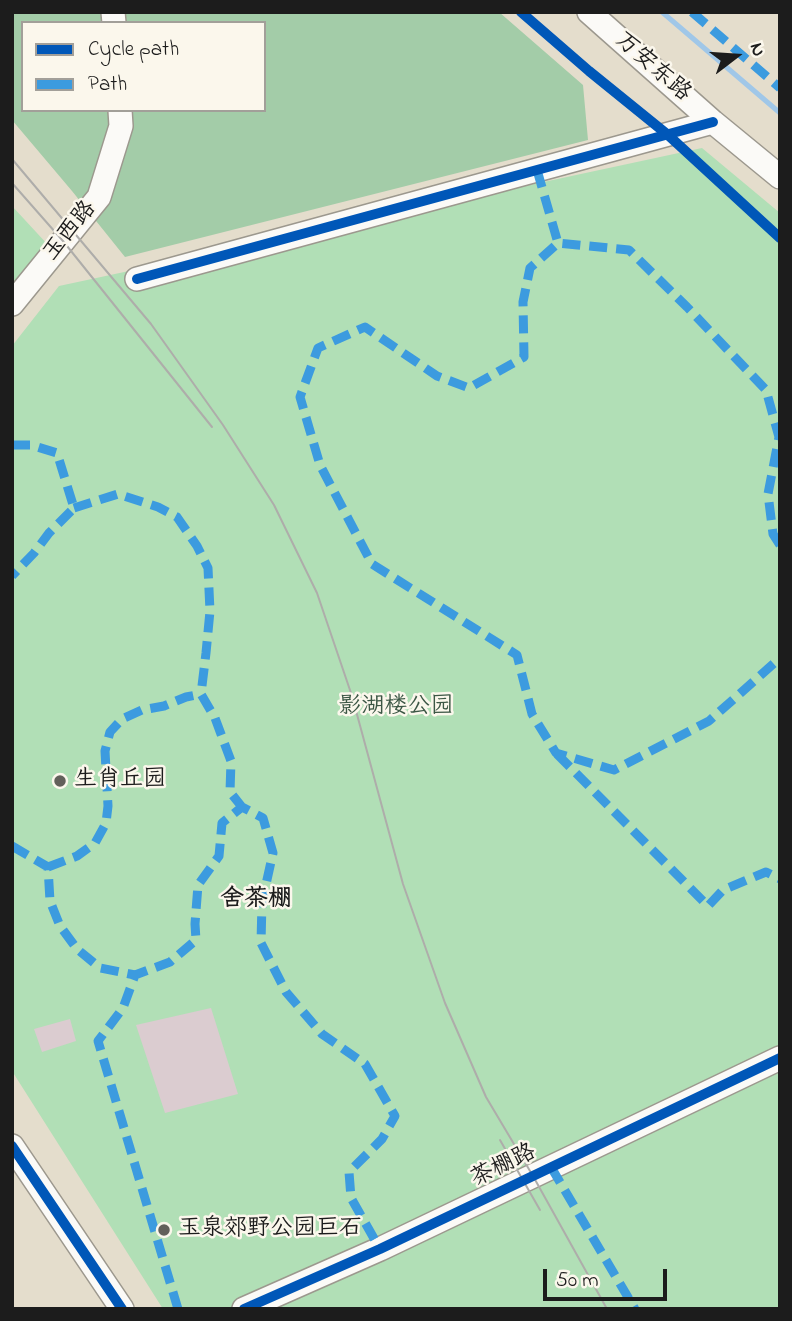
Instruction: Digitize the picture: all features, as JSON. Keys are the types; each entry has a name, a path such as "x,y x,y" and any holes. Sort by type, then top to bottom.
{"street":[{"name":"万安东路","path":"589,12 713,122 780,177"},
{"name":"玉西路","path":"12,304 99,197 121,126 120,112"},
{"path":"137,279 713,122"},
{"name":"茶棚路","path":"244,1309 380,1249 780,1058"},
{"path":"12,1146 122,1309"}],"green space":[{"path":"12,12 499,12 583,85 588,140 125,257 12,120"},
{"name":"影湖楼公园","path":"702,148 780,213 780,1309 163,1309 12,1071 12,346 59,286"},
{"path":"12,206 49,246 12,290"}],"building":[{"path":"211,1008 238,1094 165,1113 136,1025"},
{"path":"70,1019 76,1041 42,1052 34,1029"}],"waterway":[{"path":"662,12 780,113"}],"tram line":[{"path":"12,159 151,324 223,425 274,505 317,593 352,696 403,884 445,1003 486,1097 607,1309"},
{"path":"12,183 63,241 212,427"},
{"path":"500,1140 540,1210"}],"marked path":[{"path":"692,12 780,88"},
{"path":"537,170 558,243"},
{"path":"780,545 773,534 768,494 779,437 766,390 629,250 558,243 530,268 523,302 524,357 469,388 437,376 365,327 318,348 300,397 320,465 372,564 517,655 532,714 556,753 614,770 709,721 780,658"},
{"path":"12,445 31,445 57,453 74,508 12,576"},
{"path":"74,508 118,494 158,507 177,517 197,546 208,568 210,611 201,694"},
{"path":"48,867 77,856 95,843 106,823 108,806 105,751 110,732 122,719 142,710 201,694 215,718 231,761 230,792 242,807"},
{"path":"557,754 708,906 723,890 766,872 780,879"},
{"path":"178,1309 98,1041 123,1008 135,975 170,962 196,940 198,885 219,856 222,823 242,807 263,818 273,853 262,902 261,943 286,992 322,1034 365,1064 395,1116 382,1139 349,1172 351,1198 380,1249"},
{"path":"12,846 48,867 50,901 60,926 77,949 100,968 135,975"},
{"path":"551,1167 635,1309"}],"cycle path":[{"path":"521,12 668,135 780,238"},
{"path":"137,279 713,122"},
{"path":"244,1309 380,1249 780,1058"},
{"path":"12,1146 122,1309"}],"place":[{"name":"生肖丘园","path":"60,781"},
{"name":"玉泉郊野公园巨石","path":"164,1230"}],"district":[{"name":"舍茶棚","path":"256,901"}]}
